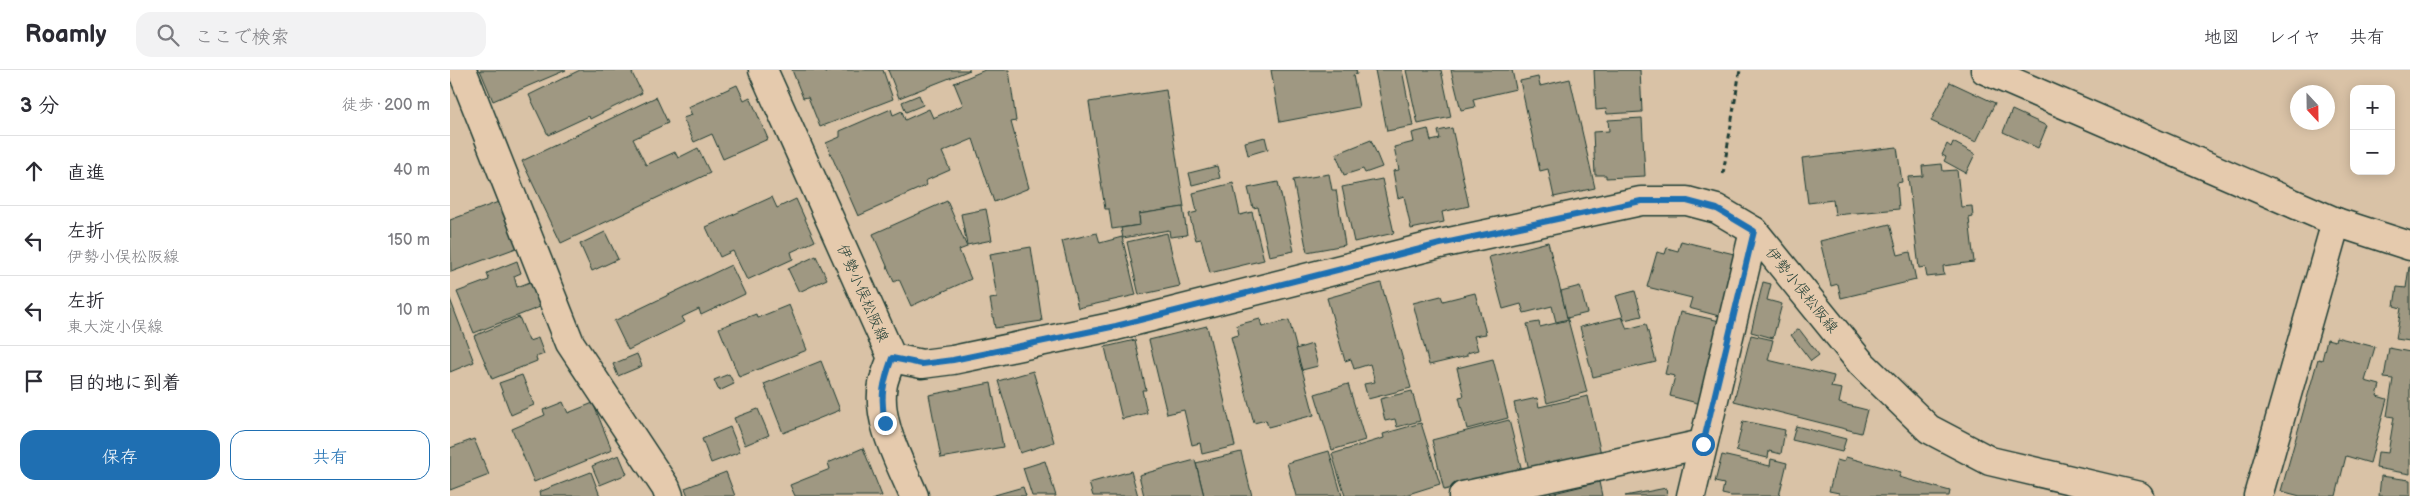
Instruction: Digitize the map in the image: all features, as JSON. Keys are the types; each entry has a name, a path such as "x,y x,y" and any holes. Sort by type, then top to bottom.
{"main road":[{"path":"462,70 570,343 666,488 669,496"},
{"name":"伊勢小俣松阪線","path":"763,70 892,358 922,364 963,358 1116,326 1440,244 1641,201 1687,201 1717,209 1754,231 1861,363 1929,429 1990,461 2139,496"},
{"path":"1985,70 2336,222 2410,246"},
{"path":"2258,496 2336,222"},
{"path":"1691,496 1754,231"},
{"path":"892,358 883,383 881,402 885,423 914,496"},
{"path":"1463,496 1703,444"}],"path":[{"path":"1717,209 1740,70"}],"building":[{"path":"480,70 566,70 493,101"},
{"path":"580,70 637,70 632,73 642,93 590,119 589,116 548,135 529,95"},
{"path":"792,70 825,70 826,73 834,70 883,70 893,99 820,127 808,97 803,98"},
{"path":"888,70 970,70 899,98"},
{"path":"985,70 1009,70 1016,121 1011,122 1029,188 994,202 973,139 942,152 950,170 925,181 927,185 858,216 826,143 840,137 840,131 891,109 893,115 902,111 905,120 929,109 933,118 963,105 954,83"},
{"path":"1271,70 1356,70 1357,74 1353,75 1359,107 1280,122"},
{"path":"1375,70 1402,70 1413,126 1387,131"},
{"path":"1406,70 1441,70 1451,117 1418,124"},
{"path":"1451,70 1512,70 1516,89 1473,99 1475,107 1461,110"},
{"path":"1594,70 1640,70 1642,112 1607,114 1606,109 1596,110"},
{"path":"1538,77 1540,86 1570,79 1595,188 1554,197 1548,169 1540,171 1520,81"},
{"path":"1950,82 1995,103 1976,142 1931,121"},
{"path":"737,85 744,100 750,97 768,139 723,159 712,134 694,142 683,118 692,115 688,107"},
{"path":"1166,90 1184,207 1139,214 1140,225 1112,229 1109,209 1105,209 1089,102"},
{"path":"919,95 923,105 906,112 902,102"},
{"path":"656,97 668,123 633,139 646,165 675,152 678,158 698,148 710,173 561,243 522,161"},
{"path":"2012,110 2047,126 2038,148 2003,132"},
{"path":"1642,118 1645,176 1606,178 1606,175 1595,175 1593,132 1609,131 1608,120"},
{"path":"1452,128 1469,206 1442,212 1444,222 1411,229 1404,196 1398,198 1393,171 1399,170 1394,147 1414,142 1412,133 1428,129 1431,141 1440,139 1438,131"},
{"path":"1265,137 1268,149 1248,155 1245,142"},
{"path":"1371,140 1382,167 1365,173 1363,169 1344,175 1336,154"},
{"path":"1953,142 1975,154 1966,173 1944,161 1946,157 1942,155 1947,144 1951,147"},
{"path":"1897,147 1902,182 1897,183 1899,209 1835,215 1833,200 1808,203 1802,158"},
{"path":"1942,164 1943,171 1957,170 1961,207 1972,206 1973,217 1969,218 1974,262 1943,266 1944,275 1927,277 1925,267 1919,268 1908,177 1923,176 1922,166"},
{"path":"1217,166 1220,178 1192,185 1189,173"},
{"path":"1329,174 1332,190 1336,190 1345,245 1307,252 1293,180"},
{"path":"1382,179 1394,233 1354,242 1342,187"},
{"path":"1278,182 1294,251 1269,256 1258,207 1253,208 1248,188"},
{"path":"1233,183 1240,215 1252,212 1264,260 1210,273 1201,239 1196,240 1189,214 1197,212 1193,193"},
{"path":"772,197 777,208 796,199 815,241 791,252 793,259 747,280 733,251 720,257 706,227"},
{"path":"501,201 519,247 451,272 450,220"},
{"path":"947,201 967,247 959,250 971,279 911,306 899,279 894,282 873,234"},
{"path":"1183,207 1187,235 1170,237 1169,230 1123,238 1121,228 1140,225 1139,214"},
{"path":"986,209 992,240 967,245 961,214"},
{"path":"1890,224 1898,255 1910,252 1916,280 1841,298 1838,284 1831,286 1820,241"},
{"path":"605,232 618,259 592,271 580,244"},
{"path":"1097,233 1100,243 1122,237 1136,295 1078,308 1062,241"},
{"path":"1167,233 1180,286 1139,295 1127,242"},
{"path":"1681,241 1734,254 1719,316 1689,308 1692,298 1647,287 1657,252 1665,254 1667,248 1678,251"},
{"path":"1548,242 1568,319 1556,322 1552,306 1524,313 1521,304 1503,309 1489,257"},
{"path":"1031,247 1042,321 995,328 990,299 997,298 990,254"},
{"path":"816,256 827,279 799,292 788,269"},
{"path":"517,261 521,273 514,276 517,287 535,280 545,305 474,333 457,292 489,280 487,273"},
{"path":"731,265 745,294 701,315 699,309 682,317 685,322 628,350 614,321"},
{"path":"2409,267 2410,341 2396,339 2401,308 2394,306 2397,287 2406,288"},
{"path":"1763,282 1771,284 1767,300 1782,304 1773,338 1751,332"},
{"path":"1381,283 1411,388 1368,399 1364,384 1375,382 1370,364 1354,369 1351,359 1345,361 1327,298"},
{"path":"1580,286 1587,313 1567,318 1561,291"},
{"path":"1635,291 1642,316 1624,320 1616,296"},
{"path":"1475,293 1486,334 1474,336 1478,350 1467,353 1467,356 1429,365 1413,303 1441,296 1443,301"},
{"path":"450,299 474,362 450,372"},
{"path":"789,305 807,350 739,377 719,328 756,314 757,318"},
{"path":"1680,312 1720,321 1701,404 1670,396 1675,376 1665,374"},
{"path":"519,317 529,341 538,338 544,354 536,357 537,361 492,379 474,336"},
{"path":"1622,317 1627,329 1646,324 1656,362 1593,377 1580,327"},
{"path":"1260,319 1262,327 1289,320 1314,415 1268,427 1266,420 1254,423 1231,337 1239,335 1237,325"},
{"path":"1568,320 1587,392 1547,403 1527,324 1539,322 1540,327"},
{"path":"1207,326 1235,446 1202,454 1200,443 1192,445 1184,410 1167,414 1149,340"},
{"path":"1799,329 1819,355 1811,361 1791,335"},
{"path":"1751,335 1773,340 1768,360 1834,376 1831,387 1842,389 1839,403 1867,410 1861,433 1734,401"},
{"path":"2336,337 2375,347 2365,381 2380,385 2377,396 2387,399 2370,463 2346,456 2336,496 2300,496 2281,491 2318,359 2322,360 2327,339 2335,341"},
{"path":"1135,340 1146,390 1142,390 1147,413 1122,419 1105,347"},
{"path":"1312,344 1318,366 1302,370 1296,349"},
{"path":"2389,348 2410,352 2410,474 2376,468 2378,452 2388,453 2394,417 2387,416 2393,379 2384,378"},
{"path":"637,354 642,366 618,376 613,364"},
{"path":"1493,359 1508,418 1467,429 1459,397 1464,396 1457,368"},
{"path":"821,361 840,410 783,433 764,384"},
{"path":"1033,371 1054,442 1020,453 998,381"},
{"path":"729,374 734,384 719,391 714,380"},
{"path":"522,375 534,405 511,415 499,383"},
{"path":"991,383 1003,447 941,458 929,395"},
{"path":"1348,384 1365,440 1332,450 1315,394"},
{"path":"1412,391 1420,421 1397,427 1395,419 1385,421 1380,399"},
{"path":"1588,396 1601,454 1529,470 1514,403 1537,398 1539,407"},
{"path":"563,402 568,413 593,403 612,450 534,482 512,429 545,415 543,410"},
{"path":"758,409 769,435 745,445 734,418"},
{"path":"1509,420 1522,471 1444,490 1432,440"},
{"path":"1743,421 1785,430 1781,454 1769,451 1768,458 1736,451"},
{"path":"1421,423 1440,484 1402,496 1345,496 1332,454 1384,438 1383,434"},
{"path":"1796,426 1846,439 1842,452 1792,440"},
{"path":"730,427 740,452 711,463 702,439"},
{"path":"474,439 489,475 450,490 450,448"},
{"path":"863,448 882,496 795,496 790,485 830,469 828,463"},
{"path":"1329,451 1342,496 1296,496 1287,463"},
{"path":"1241,452 1252,496 1204,496 1196,463"},
{"path":"619,455 627,474 600,485 592,466"},
{"path":"1722,455 1770,466 1771,459 1787,463 1779,496 1731,496 1722,494 1724,484 1715,482"},
{"path":"1846,457 1901,472 1899,477 1950,491 1949,496 1838,496 1839,493 1829,491 1837,460 1844,462"},
{"path":"1195,460 1204,496 1144,496 1139,475"},
{"path":"1045,461 1056,496 1032,496 1023,468"},
{"path":"1131,471 1138,496 1093,496 1089,483"},
{"path":"591,472 600,496 540,496 539,492"},
{"path":"726,472 735,496 688,496 685,488"},
{"path":"2381,476 2410,480 2410,496 2379,496"},
{"path":"1599,482 1602,496 1542,496"},
{"path":"1023,487 1026,496 991,496"},
{"path":"1666,488 1667,496 1625,496"}],"route":[{"path":"885,423 881,402 883,383 892,358 922,364 953,360 1116,326 1440,244 1641,201 1687,201 1717,209 1754,231 1703,444"}]}
